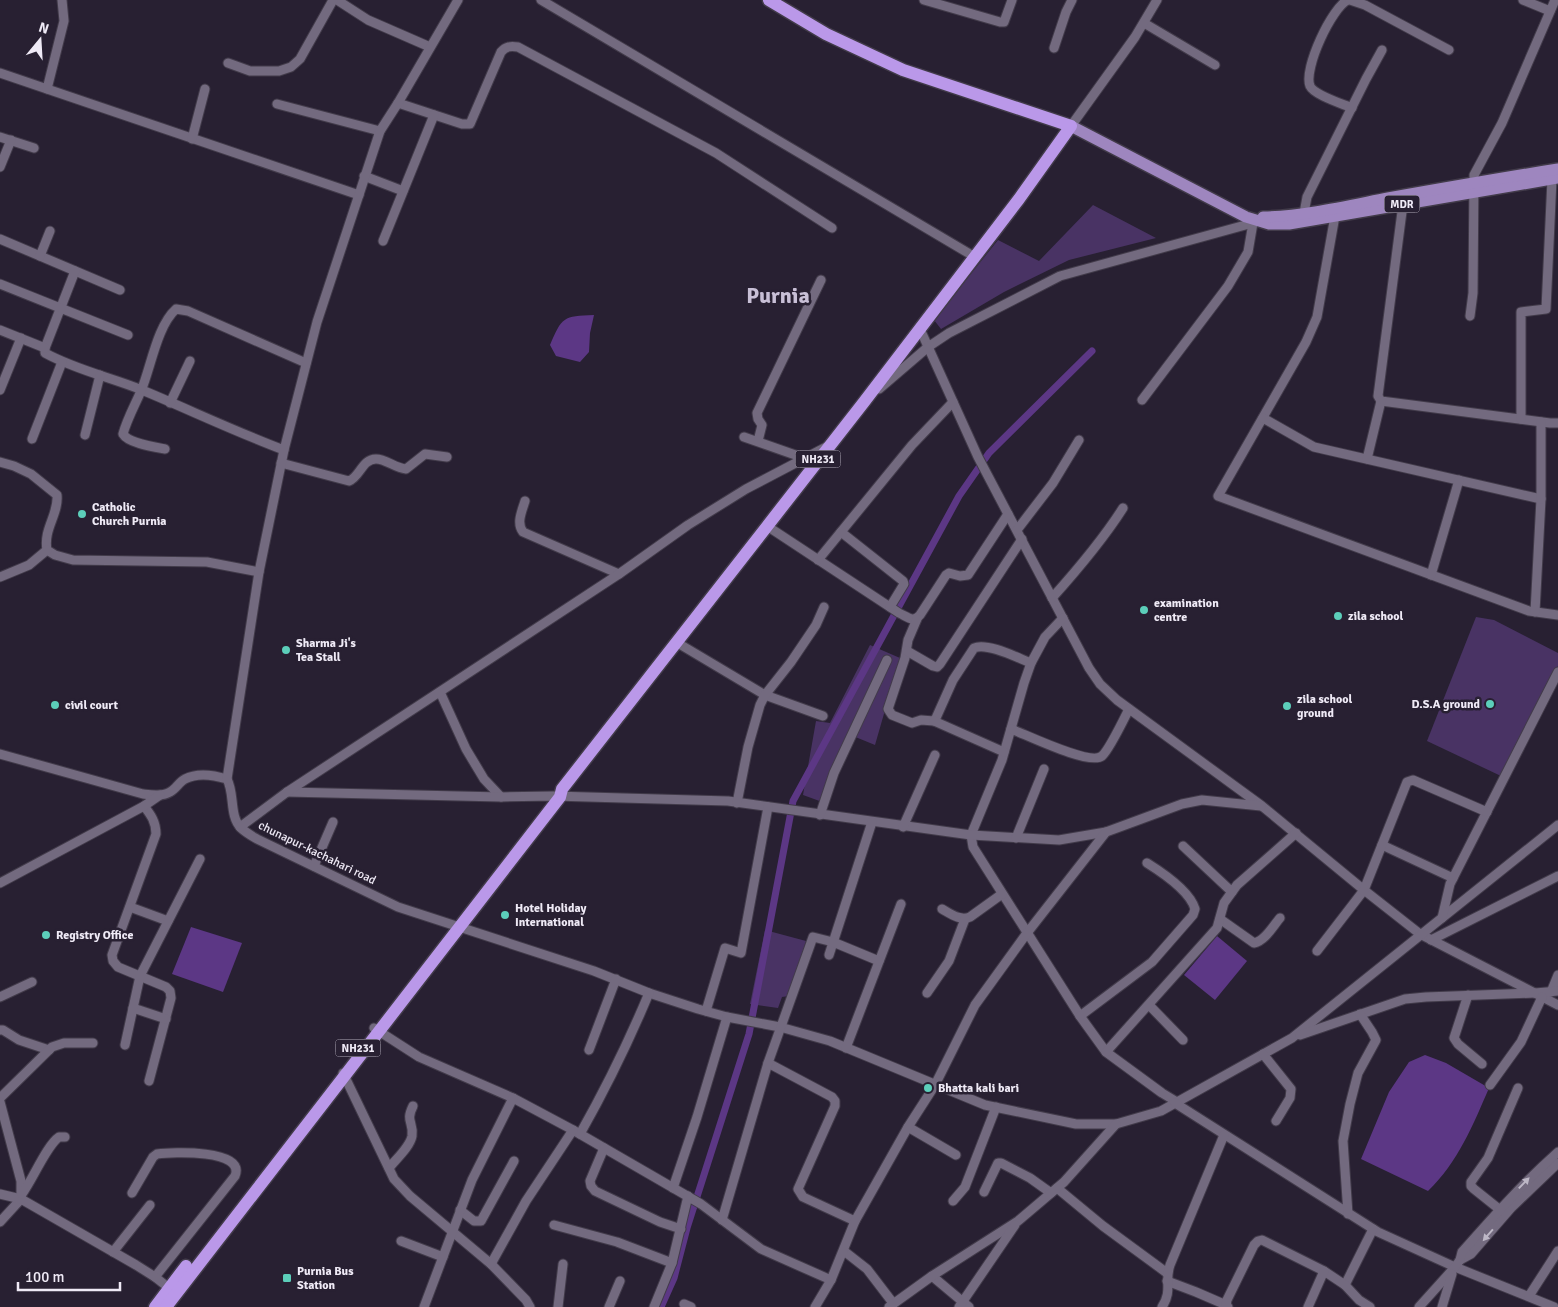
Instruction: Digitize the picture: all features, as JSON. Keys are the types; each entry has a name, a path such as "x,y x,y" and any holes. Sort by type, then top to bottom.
{"highway":[{"path":"769,0 826,34 903,70 1071,126"},
{"name":"NH231","path":"166,1307 454,926 920,329 1071,126"},
{"name":"NH231","path":"154,1307 343,1073"}],"main road":[{"name":"MDR","path":"1071,126 1253,221 1269,224 1289,224 1403,204 1474,187"},
{"name":"MDR","path":"1253,221 1275,216 1556,175"}],"street":[{"path":"47,89 64,21 62,0"},
{"path":"228,63 250,71 279,71 291,68 300,59 334,0"},
{"path":"337,0 368,20 430,47"},
{"path":"0,883 144,806 160,795 170,792 184,779 198,775 214,775 227,779 259,572 281,463 325,297 380,131 458,0"},
{"path":"541,0 975,257"},
{"path":"924,0 1000,22 1004,22 1012,0"},
{"path":"959,10 963,0"},
{"path":"1054,48 1072,0"},
{"path":"1071,126 1158,0"},
{"path":"1352,108 1322,96 1312,89 1309,76 1315,52 1323,33 1339,7 1349,0 1366,2 1449,50"},
{"path":"1470,316 1473,293 1474,175 1502,123 1554,6 1523,0"},
{"path":"1144,22 1216,65"},
{"path":"398,103 462,124 470,124 501,52 504,48 518,47 716,153 832,228"},
{"path":"1304,213 1307,197 1382,50"},
{"path":"0,73 359,195"},
{"path":"192,139 205,89"},
{"path":"277,104 380,131"},
{"path":"383,242 434,115"},
{"path":"0,137 34,148"},
{"path":"0,167 11,140"},
{"path":"1521,419 1521,312 1546,309 1556,175"},
{"path":"364,176 403,191"},
{"path":"1367,460 1381,401 1378,396 1403,204"},
{"path":"1335,216 1317,317 1306,342 1218,496 1529,611 1558,615"},
{"path":"864,402 928,347 949,333 1060,276 1253,221 1248,252 1228,286 1142,400"},
{"path":"40,256 50,231"},
{"path":"0,239 120,290"},
{"path":"75,271 45,348 45,353 62,362 141,390 284,450"},
{"path":"758,441 762,425 757,413 821,280"},
{"path":"0,284 128,335"},
{"path":"165,450 125,438 123,434 162,331 176,309 188,311 306,363"},
{"path":"920,329 978,457 1089,668 1100,684 1129,710 1262,806 1420,934 1558,1004"},
{"path":"0,330 45,348"},
{"path":"0,390 21,338"},
{"path":"170,403 190,361"},
{"path":"32,439 62,362"},
{"path":"85,434 100,375"},
{"path":"1381,401 1541,422 1558,422"},
{"path":"818,560 912,445 952,402"},
{"path":"1263,418 1314,447 1541,499"},
{"path":"1535,612 1541,499 1541,422"},
{"path":"744,436 804,458"},
{"path":"907,651 933,666 937,667 940,664 1019,534 1080,440"},
{"path":"240,827 287,792 619,574 688,525 738,494 828,446"},
{"path":"281,463 349,481 352,480 366,462 373,459 379,459 406,469 426,454 447,457"},
{"path":"0,462 31,474 57,495 46,541 48,550 55,556 73,560 207,562 259,572"},
{"path":"1431,575 1459,480"},
{"path":"525,501 520,519 520,528 523,532 619,574"},
{"path":"1052,598 1089,557 1123,508"},
{"path":"1004,752 934,720 920,720 912,723 888,710 907,651 908,640 917,619 946,575 950,573 960,576 968,574 1008,514"},
{"path":"767,526 894,610 913,620 917,619"},
{"path":"841,532 903,581 904,584 894,610"},
{"path":"0,578 29,565 48,550"},
{"path":"737,803 748,747 760,705 765,695 791,662 816,625 824,607"},
{"path":"1063,618 1045,637 1032,663 1024,683 1004,752 971,835 973,847 978,856 1080,1016 1106,1052 1176,1103 1348,1214 1374,1229 1554,1307"},
{"path":"676,642 765,695 823,716"},
{"path":"934,720 953,680 974,648 982,646 991,648 1032,663"},
{"path":"820,815 834,773 887,660"},
{"path":"1442,918 1450,884 1558,672"},
{"path":"440,692 466,749 484,780 501,798"},
{"path":"1011,729 1076,755 1094,759 1103,755 1129,710"},
{"path":"0,754 143,794 160,795"},
{"path":"903,827 935,755"},
{"path":"1016,838 1044,769"},
{"name":"chunapur-kachahari road","path":"227,779 233,794 235,818 240,827 257,839 398,907 594,971 649,993 706,1011 759,1024 780,1027 830,1041 985,1105 1076,1124 1116,1124 1161,1111 1292,1038"},
{"path":"1317,950 1364,890 1409,780 1413,780 1487,812"},
{"path":"287,792 501,798 558,794 737,803 971,835 1058,840 1106,832 1193,801 1202,800 1262,806"},
{"path":"144,806 154,819 156,834 112,955 113,961 118,967 166,987 170,991 171,998 149,1081"},
{"path":"706,1011 725,948 741,953 768,807"},
{"path":"314,866 333,822"},
{"path":"828,955 872,822"},
{"path":"1292,1038 1558,825"},
{"path":"815,1307 831,1280 855,1221 908,1127 935,1085 975,1005 1106,832"},
{"path":"1106,1052 1217,928 1224,904 1242,879 1296,833"},
{"path":"1382,845 1454,878"},
{"path":"1183,846 1232,892"},
{"path":"125,1045 140,976 200,859"},
{"path":"1080,1016 1152,962 1193,915 1195,909 1190,898 1167,876 1147,863"},
{"path":"1431,940 1558,876"},
{"path":"942,909 965,919 1002,894"},
{"path":"846,1048 901,904"},
{"path":"130,907 168,921"},
{"path":"1220,918 1254,943 1262,940 1280,918"},
{"path":"927,994 948,961 965,919"},
{"path":"722,1220 768,1063 813,937 833,942 879,961"},
{"path":"1292,1038 1405,1000 1468,995 1539,995 1555,991 1558,975"},
{"path":"590,1050 616,980"},
{"path":"0,997 32,982"},
{"path":"491,1264 526,1201 605,1090 649,993"},
{"path":"1468,995 1454,1038 1458,1044 1482,1064"},
{"path":"1490,1085 1521,1042 1539,995"},
{"path":"1149,1005 1182,1040"},
{"path":"133,1008 166,1019"},
{"path":"1348,1214 1343,1141 1358,1073 1376,1040 1360,1014"},
{"path":"673,1188 727,1017"},
{"path":"0,1030 4,1030 19,1040 49,1050"},
{"path":"376,1030 419,1057 513,1098 576,1132 690,1197 761,1249 831,1280"},
{"path":"21,1196 21,1181 0,1100 57,1044 93,1043"},
{"path":"1263,1054 1292,1092 1276,1122"},
{"path":"768,1063 835,1101 835,1106 798,1189 803,1197 855,1221"},
{"path":"343,1073 394,1179 401,1188 491,1264 526,1305"},
{"path":"1499,1209 1474,1189 1471,1186 1471,1182 1488,1158 1518,1088"},
{"path":"424,1307 472,1180 513,1098"},
{"path":"389,1168 411,1141 412,1132 409,1116 414,1106"},
{"path":"953,1201 965,1187 996,1107"},
{"path":"844,1251 867,1269 891,1305 932,1276 1018,1221 1054,1191 1116,1124"},
{"path":"908,1127 956,1154"},
{"path":"1162,1307 1168,1295 1167,1277 1224,1135"},
{"path":"0,1222 30,1183 52,1143 58,1136 65,1137"},
{"path":"604,1148 590,1181 591,1186 595,1190 660,1222 682,1229"},
{"path":"1442,1307 1462,1252 1499,1209 1532,1175 1558,1152"},
{"path":"132,1193 153,1156 157,1154 201,1153 212,1155 231,1161 238,1170 155,1277"},
{"path":"460,1210 474,1221 481,1221 514,1161"},
{"path":"984,1192 996,1166 1001,1163 1054,1191 1103,1226 1167,1277 1227,1306 1254,1245 1262,1240 1324,1271 1346,1285 1359,1300 1370,1307"},
{"path":"1419,1307 1457,1264 1471,1254 1511,1208 1558,1163"},
{"path":"0,1194 21,1196 155,1277 169,1288"},
{"path":"654,1307 672,1263 690,1197"},
{"path":"113,1252 150,1206"},
{"path":"932,1276 963,1305 1018,1221"},
{"path":"554,1225 617,1242 672,1263"},
{"path":"1346,1285 1374,1229"},
{"path":"401,1241 443,1257"},
{"path":"1529,1296 1558,1251"},
{"path":"558,1307 563,1264"},
{"path":"1308,1307 1324,1271"},
{"path":"610,1307 620,1281"}],"shaded area":[{"path":"1093,205 1156,238 1069,260 1004,292 941,329 934,320 998,240 1039,261"},
{"path":"594,315 590,333 589,352 580,362 556,356 550,345 561,323 576,316"},
{"name":"D.S.A ground","path":"1476,617 1494,620 1558,653 1558,666 1501,776 1427,741"},
{"path":"870,645 900,658 875,745 853,736 825,803 803,795 816,721 830,723"},
{"path":"191,927 242,943 223,992 172,974"},
{"path":"765,930 806,941 789,996 782,997 778,1008 750,1004"},
{"path":"1217,936 1247,961 1215,1000 1184,975"},
{"path":"1425,1055 1446,1063 1489,1088 1464,1143 1439,1180 1428,1191 1361,1159 1389,1092 1409,1062"}],"waterway":[{"path":"661,1307 674,1278 687,1228 749,1034 793,801 959,496 989,453 1092,351"}],"place":[{"name":"Catholic Church Purnia","path":"82,514"},
{"name":"examination centre","path":"1144,610"},
{"name":"zila school","path":"1338,616"},
{"name":"Sharma Ji's Tea Stall","path":"286,650"},
{"name":"D.S.A ground","path":"1490,704"},
{"name":"civil court","path":"55,705"},
{"name":"zila school ground","path":"1287,706"},
{"name":"Hotel Holiday International","path":"505,915"},
{"name":"Registry Office","path":"46,935"},
{"name":"Bhatta kali bari","path":"928,1088"},
{"name":"Purnia Bus Station","path":"287,1278"}],"district":[{"name":"Purnia","path":"778,295"}]}
